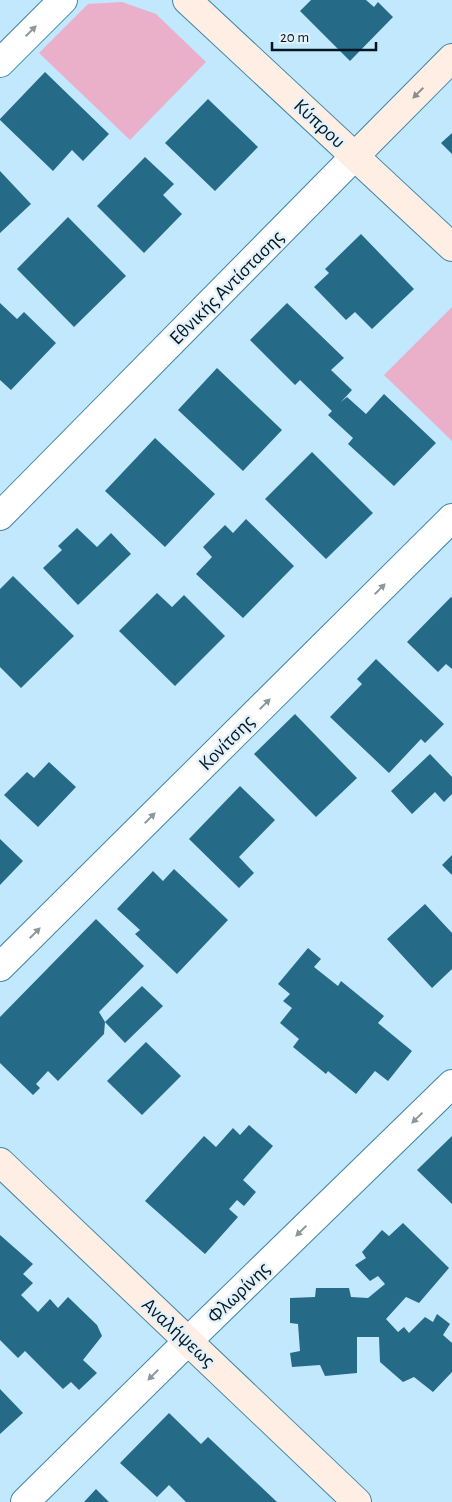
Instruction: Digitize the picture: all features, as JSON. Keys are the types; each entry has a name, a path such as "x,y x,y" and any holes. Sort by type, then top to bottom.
{"street":[{"path":"0,63 63,0"},
{"name":"Κύπρου","path":"187,0 452,247"},
{"name":"Εθνικής Αντίστασης","path":"0,516 452,58"},
{"name":"Κονίτσης","path":"0,967 452,518"},
{"name":"Φλωρίνης","path":"25,1502 452,1084"},
{"name":"Αναλήψεως","path":"0,1162 357,1502"}],"shaded area":[{"path":"122,2 156,14 206,62 130,140 39,53 88,4"},
{"path":"452,307 452,441 384,375"}],"building":[{"path":"311,0 366,0 374,7 378,2 393,17 350,61 300,11"},
{"path":"45,72 109,134 83,161 72,150 53,171 0,120"},
{"path":"208,99 258,147 215,191 165,143"},
{"path":"452,133 452,154 441,143"},
{"path":"145,157 174,184 163,195 182,214 144,253 97,206"},
{"path":"0,171 31,204 0,233"},
{"path":"68,217 126,276 74,327 17,269"},
{"path":"361,234 414,289 372,329 355,312 346,320 314,287 329,273 325,269"},
{"path":"0,303 17,319 24,312 56,343 11,390 0,380"},
{"path":"287,303 344,358 331,370 352,390 341,402 347,397 366,414 384,394 436,443 394,486 348,444 353,438 328,415 332,411 300,380 295,385 250,340"},
{"path":"217,368 282,430 243,471 178,410"},
{"path":"155,438 215,494 165,547 105,491"},
{"path":"312,452 373,513 326,559 265,499"},
{"path":"246,519 294,566 243,618 196,574 212,557 203,547 225,525 233,533"},
{"path":"77,528 97,547 111,533 131,554 78,605 43,568 62,550 58,546"},
{"path":"13,576 74,636 21,688 0,667 0,589"},
{"path":"157,593 172,607 184,595 225,636 175,686 119,631"},
{"path":"451,597 452,669 446,664 438,672 407,642"},
{"path":"376,659 444,724 425,743 421,739 389,773 330,717 362,684 357,679"},
{"path":"295,714 357,778 316,817 254,754"},
{"path":"430,754 452,777 452,794 444,802 435,792 412,814 391,791"},
{"path":"49,762 76,787 38,827 4,795 27,772 34,778"},
{"path":"240,786 275,820 239,857 254,873 239,888 189,839"},
{"path":"0,839 23,861 0,885"},
{"path":"452,855 452,875 442,865"},
{"path":"174,869 228,920 177,974 135,934 140,930 117,909 153,871 163,881"},
{"path":"425,904 452,933 452,969 432,988 387,939"},
{"path":"96,919 144,966 99,1012 105,1022 104,1034 58,1081 48,1071 36,1084 40,1088 33,1095 0,1063 0,1017"},
{"path":"308,948 321,959 314,967 338,986 341,981 384,1016 378,1023 412,1051 388,1081 375,1071 356,1094 328,1071 326,1074 293,1047 299,1039 280,1023 292,1008 283,1001 290,994 278,984"},
{"path":"142,986 163,1006 125,1043 105,1022"},
{"path":"146,1042 181,1076 142,1115 107,1081"},
{"path":"249,1125 273,1146 243,1180 256,1192 244,1206 237,1200 229,1209 238,1217 205,1254 145,1201 204,1136 216,1147 233,1128 240,1135"},
{"path":"452,1136 452,1204 417,1170"},
{"path":"403,1223 449,1268 419,1303 406,1297 386,1319 398,1332 404,1327 409,1333 425,1317 433,1322 437,1314 450,1324 443,1335 452,1343 452,1372 433,1392 414,1377 403,1382 380,1362 379,1337 357,1337 357,1373 325,1376 320,1365 292,1367 290,1353 300,1351 298,1324 290,1323 290,1298 315,1297 316,1288 349,1288 351,1297 368,1298 385,1284 378,1276 370,1281 355,1265 366,1258 362,1252 382,1230 389,1236"},
{"path":"0,1235 33,1264 23,1274 33,1283 21,1295 38,1312 50,1299 58,1308 68,1297 97,1325 102,1336 83,1360 97,1373 79,1390 71,1382 63,1389 25,1351 18,1358 0,1340"},
{"path":"0,1389 23,1413 0,1434"},
{"path":"169,1413 201,1444 208,1437 277,1502 186,1502 169,1485 157,1497 120,1463"},
{"path":"96,1489 109,1502 84,1502"}]}
